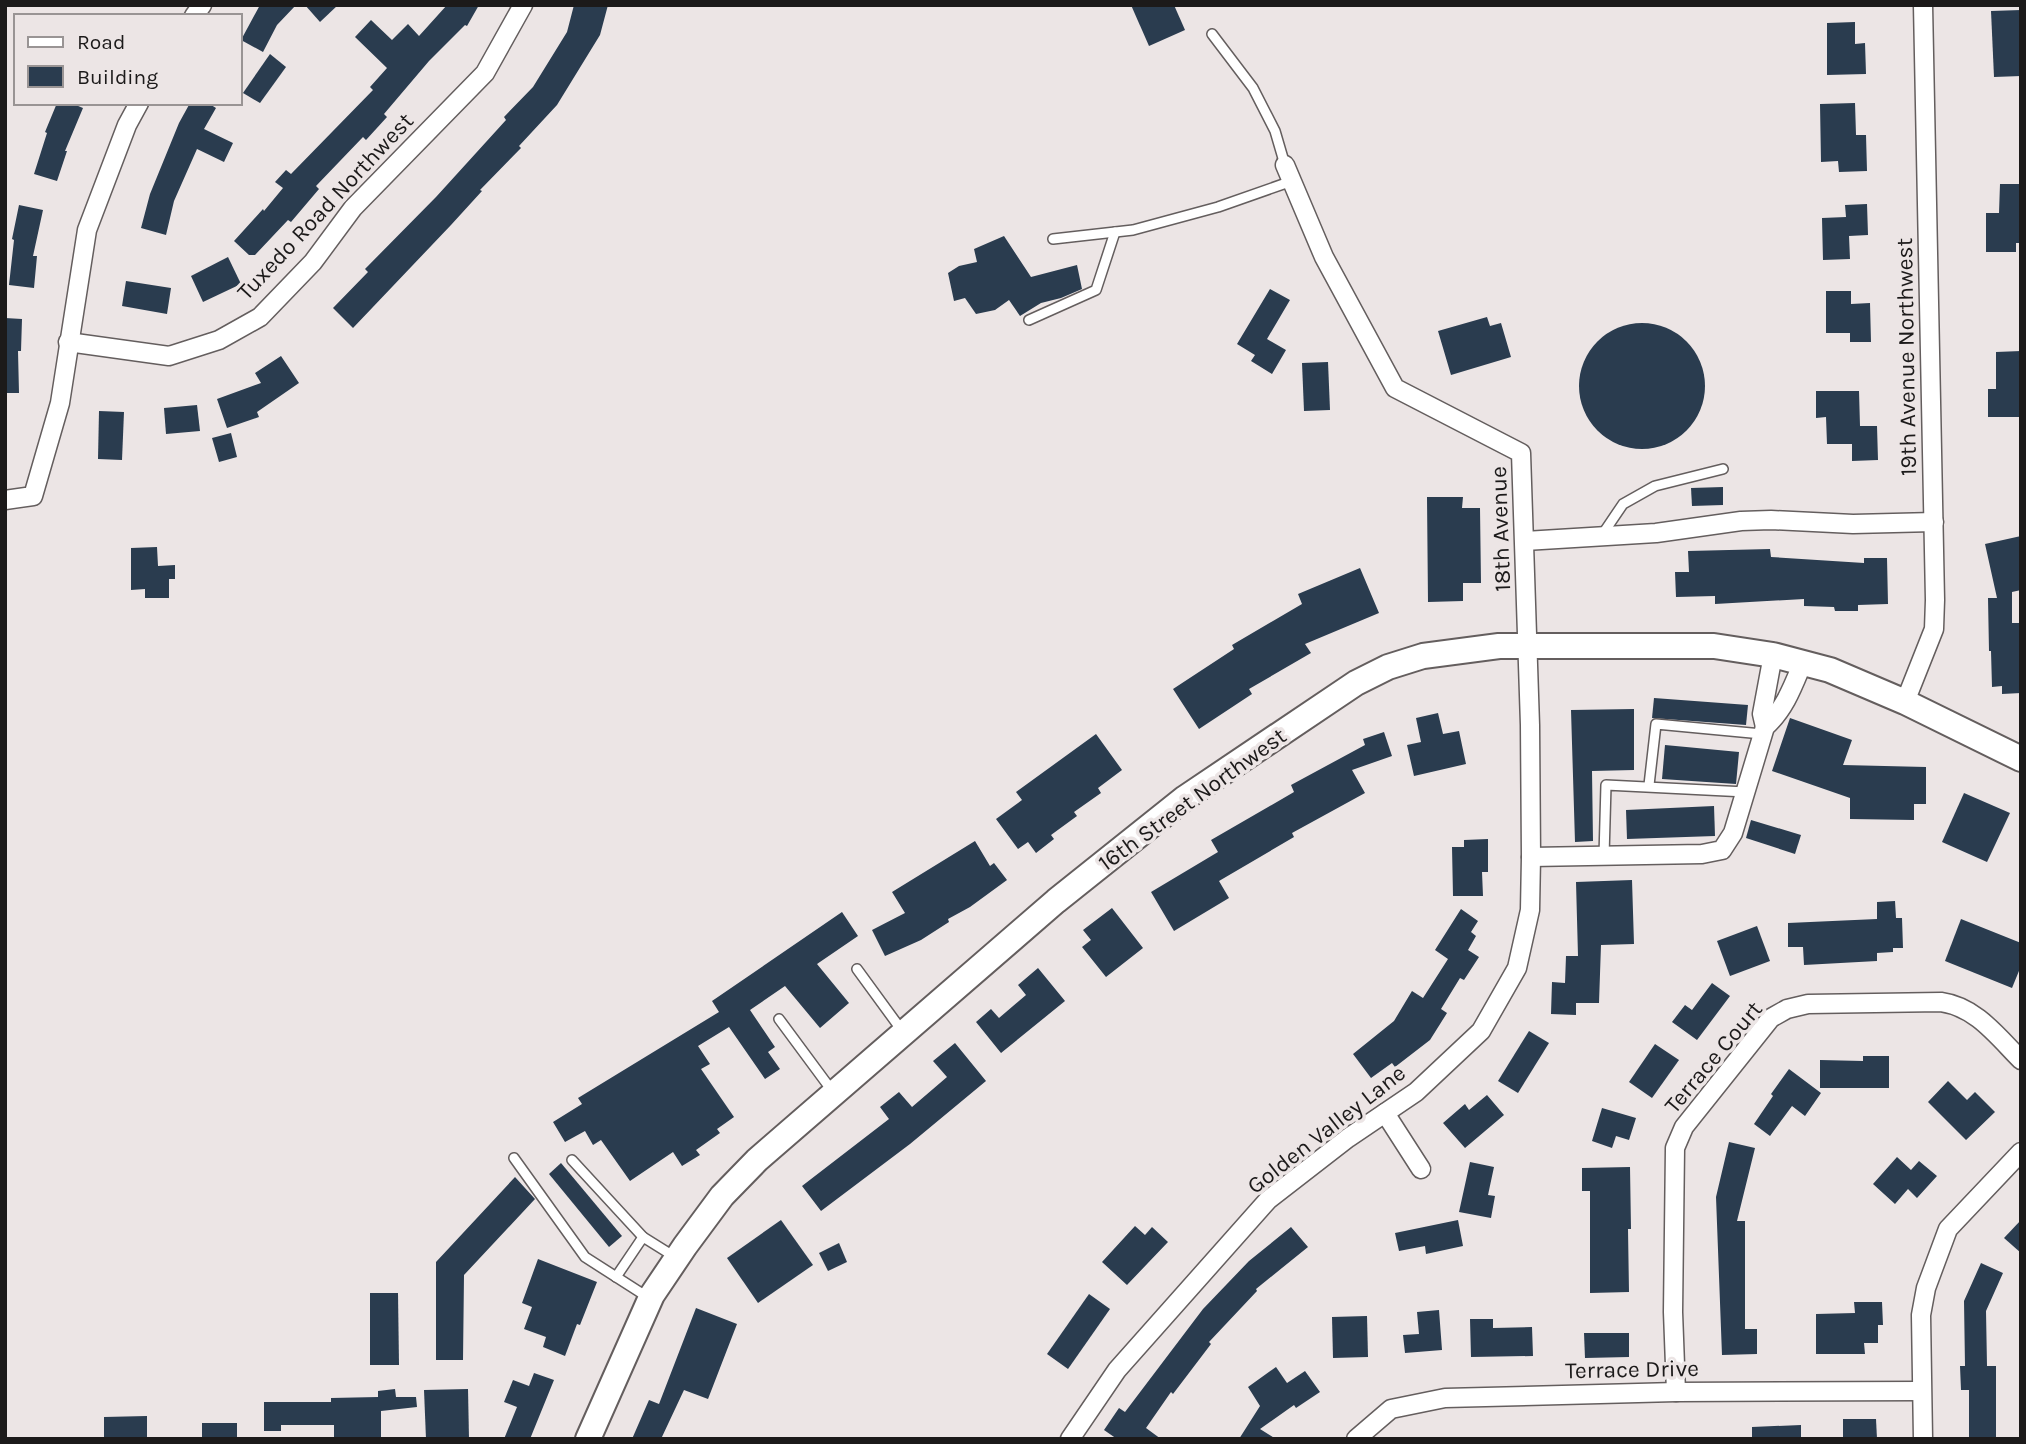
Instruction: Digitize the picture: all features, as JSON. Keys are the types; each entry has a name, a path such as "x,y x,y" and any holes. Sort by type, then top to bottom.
{"street":[{"name":"Tuxedo Road Northwest","path":"68,342 169,356 219,340 260,317 313,262 353,208 485,73 523,5"},
{"name":"19th Avenue Northwest","path":"1905,702 1934,629 1923,5"},
{"path":"5,500 33,496 60,402 87,230 127,125 138,105"},
{"name":"18th Avenue","path":"1289,173 1324,257 1395,388 1521,453 1528,646 1530,910"},
{"path":"1525,541 1656,533 1741,521 1853,524 1934,522"},
{"name":"16th Street Northwest","path":"588,1439 650,1299 722,1196 757,1160 1056,901 1185,798 1356,682 1388,667 1423,656 1499,646 1714,646 1773,654 1830,670 1905,702 2021,759"},
{"path":"1531,857 1702,854 1722,850 1732,833 1764,730 1762,714 1773,654"},
{"path":"1764,730 1776,718 1787,700 1803,662"},
{"name":"Golden Valley Lane","path":"1070,1439 1117,1370 1268,1200 1348,1138 1416,1092 1480,1031 1517,968 1530,910"},
{"name":"Terrace Court","path":"1676,1392 1673,1312 1675,1148 1684,1127 1771,1018 1787,1009 1808,1004 1956,1004 1975,1014 2021,1060"},
{"path":"1385,1113 1421,1169"},
{"path":"1923,1439 1921,1315 1926,1288 1948,1229 2021,1152"},
{"name":"Terrace Drive","path":"1356,1439 1391,1409 1445,1398 1676,1392 1921,1391"}],"lane":[{"path":"1053,239 1133,230 1218,207 1289,173 1275,131 1253,88 1212,34"},
{"path":"1029,320 1096,290 1115,232"},
{"path":"1601,536 1623,504 1655,486 1723,469"},
{"path":"1649,785 1656,724 1764,730"},
{"path":"1604,856 1606,785 1649,785 1746,792"},
{"path":"857,969 904,1033"},
{"path":"779,1019 834,1093"},
{"path":"514,1158 584,1257 650,1299"},
{"path":"572,1160 643,1237 677,1258"},
{"path":"617,1277 643,1237"}],"building":[{"path":"260,5 296,5 277,25 263,52 242,38"},
{"path":"305,5 338,5 320,22"},
{"path":"447,5 479,5 467,26 429,61 384,114 387,117 366,140 363,137 316,186 319,189 291,222 288,220 255,255 249,255 234,241 283,188 275,182 286,170 291,174 373,90 370,87 387,68 355,37 371,20 392,40 408,24 419,36"},
{"path":"574,5 608,5 600,35 557,105 451,225 353,328 333,308 368,272 365,269 436,197 533,87 567,32"},
{"path":"1131,5 1174,5 1185,30 1149,46"},
{"path":"2021,10 2021,76 1994,77 1991,11"},
{"path":"1855,22 1855,44 1865,43 1866,74 1827,75 1827,23"},
{"path":"270,54 286,67 260,103 243,93"},
{"path":"1855,103 1856,135 1866,135 1867,171 1839,172 1838,161 1821,162 1820,104"},
{"path":"56,105 76,105 83,108 65,151 57,181 34,174 47,133 45,132"},
{"path":"189,105 211,105 216,108 204,129 233,143 224,162 197,149 174,201 166,235 141,228 150,194"},
{"path":"2000,184 2021,184 2021,243 2016,243 2016,252 1986,252 1986,213 1999,213"},
{"path":"1867,204 1868,235 1849,236 1850,259 1823,260 1822,218 1846,217 1845,205"},
{"path":"19,205 43,210 33,256 37,256 34,288 9,285 12,239"},
{"path":"1004,236 1031,277 1077,265 1082,289 1041,303 1020,316 1009,300 995,310 976,314 965,298 954,301 948,273 959,266 977,262 974,249"},
{"path":"228,257 241,284 203,302 191,276"},
{"path":"126,281 171,288 167,314 122,306"},
{"path":"1270,289 1290,300 1267,339 1286,350 1272,374 1251,361 1255,355 1237,344"},
{"path":"1826,291 1851,291 1851,304 1870,303 1871,342 1850,342 1850,333 1826,333"},
{"path":"1487,317 1490,326 1501,323 1511,357 1451,375 1438,331"},
{"path":"5,318 22,319 21,351 18,351 19,393 5,393"},
{"path":"1642,323 1666,327 1687,341 1701,362 1705,386 1701,410 1687,431 1666,445 1642,449 1618,445 1597,431 1583,410 1579,386 1583,362 1597,341 1618,327"},
{"path":"2021,351 2021,417 1988,417 1988,389 1996,389 1996,352"},
{"path":"281,356 299,383 257,412 259,417 227,428 217,399 261,383 255,373"},
{"path":"1328,362 1330,410 1304,411 1302,363"},
{"path":"1816,391 1859,391 1860,426 1877,426 1878,460 1852,461 1852,444 1827,444 1826,417 1816,418"},
{"path":"197,405 200,431 166,434 164,408"},
{"path":"99,411 124,412 122,460 98,459"},
{"path":"231,433 237,457 219,462 212,438"},
{"path":"1723,487 1723,505 1692,506 1691,488"},
{"path":"1427,497 1463,497 1462,508 1480,508 1481,583 1463,583 1463,601 1428,602"},
{"path":"2021,536 2021,590 2012,592 2012,623 2021,623 2021,693 2002,694 2002,686 1992,687 1988,598 1997,598 1985,544"},
{"path":"157,547 158,566 175,565 175,579 169,579 169,598 145,598 145,589 131,590 131,548"},
{"path":"1770,549 1771,557 1864,563 1864,558 1887,558 1888,604 1858,605 1858,611 1835,611 1834,607 1804,606 1804,599 1715,604 1715,596 1676,597 1675,572 1689,572 1688,551"},
{"path":"1360,568 1379,613 1305,644 1311,653 1249,689 1252,694 1199,729 1173,689 1234,649 1232,645 1302,604 1298,594"},
{"path":"1654,698 1748,705 1746,725 1652,718"},
{"path":"1634,709 1634,770 1592,771 1593,841 1575,842 1571,710"},
{"path":"1438,713 1443,734 1459,731 1466,764 1414,776 1407,745 1421,742 1416,718"},
{"path":"1790,718 1852,740 1843,765 1926,767 1926,804 1914,804 1914,820 1850,819 1850,798 1772,771"},
{"path":"1384,732 1392,756 1352,770 1365,793 1292,833 1294,837 1219,881 1229,898 1174,931 1151,892 1218,852 1211,840 1294,792 1291,785 1365,745 1363,739"},
{"path":"1096,734 1122,770 1098,788 1101,793 1074,812 1077,816 1051,835 1054,839 1036,853 1028,842 1018,849 996,819 1022,800 1016,792"},
{"path":"1665,745 1739,752 1736,784 1662,779"},
{"path":"1964,793 2010,813 1987,862 1942,842"},
{"path":"1714,806 1715,836 1627,839 1626,810"},
{"path":"1751,820 1801,835 1795,854 1746,838"},
{"path":"1488,839 1488,872 1482,872 1483,896 1453,896 1452,847 1464,847 1464,840"},
{"path":"975,841 990,866 994,863 1007,880 921,940 885,956 872,930 905,913 892,892"},
{"path":"1632,880 1634,944 1601,945 1599,1003 1576,1003 1576,1015 1551,1014 1552,982 1565,983 1566,956 1578,956 1576,882"},
{"path":"1895,901 1896,918 1902,918 1903,948 1877,953 1877,961 1804,965 1803,947 1788,947 1788,923 1877,919 1877,902"},
{"path":"1112,908 1143,948 1106,977 1082,947 1091,940 1083,930"},
{"path":"1461,909 1478,921 1471,932 1476,936 1468,950 1479,957 1464,980 1460,978 1441,1009 1447,1013 1430,1040 1395,1067 1392,1063 1371,1078 1353,1054 1394,1021 1412,991 1423,998 1448,959 1435,950"},
{"path":"842,912 858,936 817,964 849,1003 820,1028 785,986 750,1010 775,1047 768,1052 780,1069 765,1079 729,1027 698,1046 710,1064 701,1069 734,1117 717,1129 720,1133 696,1150 700,1155 682,1166 673,1152 630,1181 601,1140 593,1145 585,1131 565,1142 553,1122 582,1104 578,1098 719,1012 712,1001"},
{"path":"1961,919 2021,943 2021,966 2012,988 1945,961"},
{"path":"1757,926 1770,961 1730,976 1717,941"},
{"path":"1038,968 1065,1001 1001,1053 976,1022 991,1009 999,1018 1026,995 1018,985"},
{"path":"1712,983 1730,996 1697,1040 1672,1022 1685,1005 1692,1010"},
{"path":"1529,1031 1549,1043 1518,1093 1498,1081"},
{"path":"955,1043 986,1081 910,1144 821,1211 802,1186 889,1119 880,1107 899,1092 912,1107 947,1077 933,1061"},
{"path":"1655,1044 1679,1060 1652,1098 1629,1082"},
{"path":"1863,1056 1889,1056 1889,1088 1820,1088 1820,1060 1863,1061"},
{"path":"1789,1069 1821,1093 1805,1116 1792,1106 1770,1136 1754,1124"},
{"path":"1948,1081 1967,1100 1975,1092 1995,1112 1966,1140 1928,1102"},
{"path":"1487,1095 1504,1115 1465,1148 1443,1123 1465,1104 1469,1110"},
{"path":"1602,1108 1636,1118 1629,1140 1616,1136 1612,1148 1592,1141"},
{"path":"1729,1142 1755,1148 1737,1221 1745,1221 1745,1329 1757,1329 1757,1354 1722,1355 1716,1197"},
{"path":"1897,1157 1911,1170 1919,1161 1937,1176 1917,1198 1908,1189 1895,1204 1873,1184"},
{"path":"1470,1162 1494,1167 1488,1195 1495,1196 1491,1218 1459,1212"},
{"path":"561,1163 622,1236 609,1247 549,1174"},
{"path":"1630,1167 1629,1292 1590,1293 1590,1191 1582,1191 1582,1168"},
{"path":"515,1177 535,1199 464,1275 463,1360 436,1360 436,1262"},
{"path":"781,1220 813,1265 758,1303 727,1258"},
{"path":"1458,1220 1463,1246 1426,1254 1425,1246 1399,1251 1395,1233"},
{"path":"2021,1220 2021,1253 2004,1238"},
{"path":"1135,1226 1145,1235 1152,1227 1168,1242 1127,1285 1102,1262"},
{"path":"1291,1227 1308,1247 1256,1289 1209,1342 1211,1344 1173,1394 1171,1392 1146,1428 1161,1439 1117,1439 1104,1430 1119,1408 1125,1412 1203,1309 1249,1261"},
{"path":"839,1243 847,1262 828,1271 819,1253"},
{"path":"538,1259 597,1282 565,1356 543,1347 546,1337 524,1329 532,1307 522,1303"},
{"path":"1981,1263 2003,1273 1986,1311 1987,1366 1996,1366 1996,1439 1969,1439 1969,1390 1961,1390 1960,1366 1965,1366 1964,1301"},
{"path":"370,1293 398,1293 399,1365 370,1365"},
{"path":"1089,1294 1110,1309 1068,1369 1047,1354"},
{"path":"1854,1302 1882,1302 1883,1325 1878,1325 1878,1343 1864,1343 1865,1354 1816,1354 1816,1314 1855,1313"},
{"path":"696,1308 737,1324 708,1399 684,1390 661,1439 632,1439 649,1400 659,1404"},
{"path":"1439,1310 1442,1350 1405,1353 1403,1335 1419,1334 1417,1312"},
{"path":"1367,1316 1368,1357 1333,1358 1332,1317"},
{"path":"1470,1319 1493,1319 1493,1328 1532,1327 1533,1356 1471,1357"},
{"path":"1584,1333 1629,1333 1629,1357 1585,1358"},
{"path":"1276,1367 1287,1383 1305,1371 1320,1392 1296,1408 1294,1405 1260,1429 1276,1439 1239,1439 1260,1406 1248,1387"},
{"path":"534,1373 554,1380 530,1439 504,1439 517,1407 504,1402 513,1380 529,1386"},
{"path":"395,1389 396,1397 416,1397 417,1407 381,1411 381,1439 334,1439 334,1425 281,1425 281,1431 264,1431 264,1402 331,1402 331,1398 378,1397 378,1391"},
{"path":"468,1389 469,1439 426,1439 424,1390"},
{"path":"147,1416 147,1439 104,1439 104,1417"},
{"path":"1843,1419 1876,1419 1877,1439 1843,1439"},
{"path":"202,1423 237,1423 237,1439 202,1439"},
{"path":"1801,1425 1801,1439 1752,1439 1752,1427"}]}
